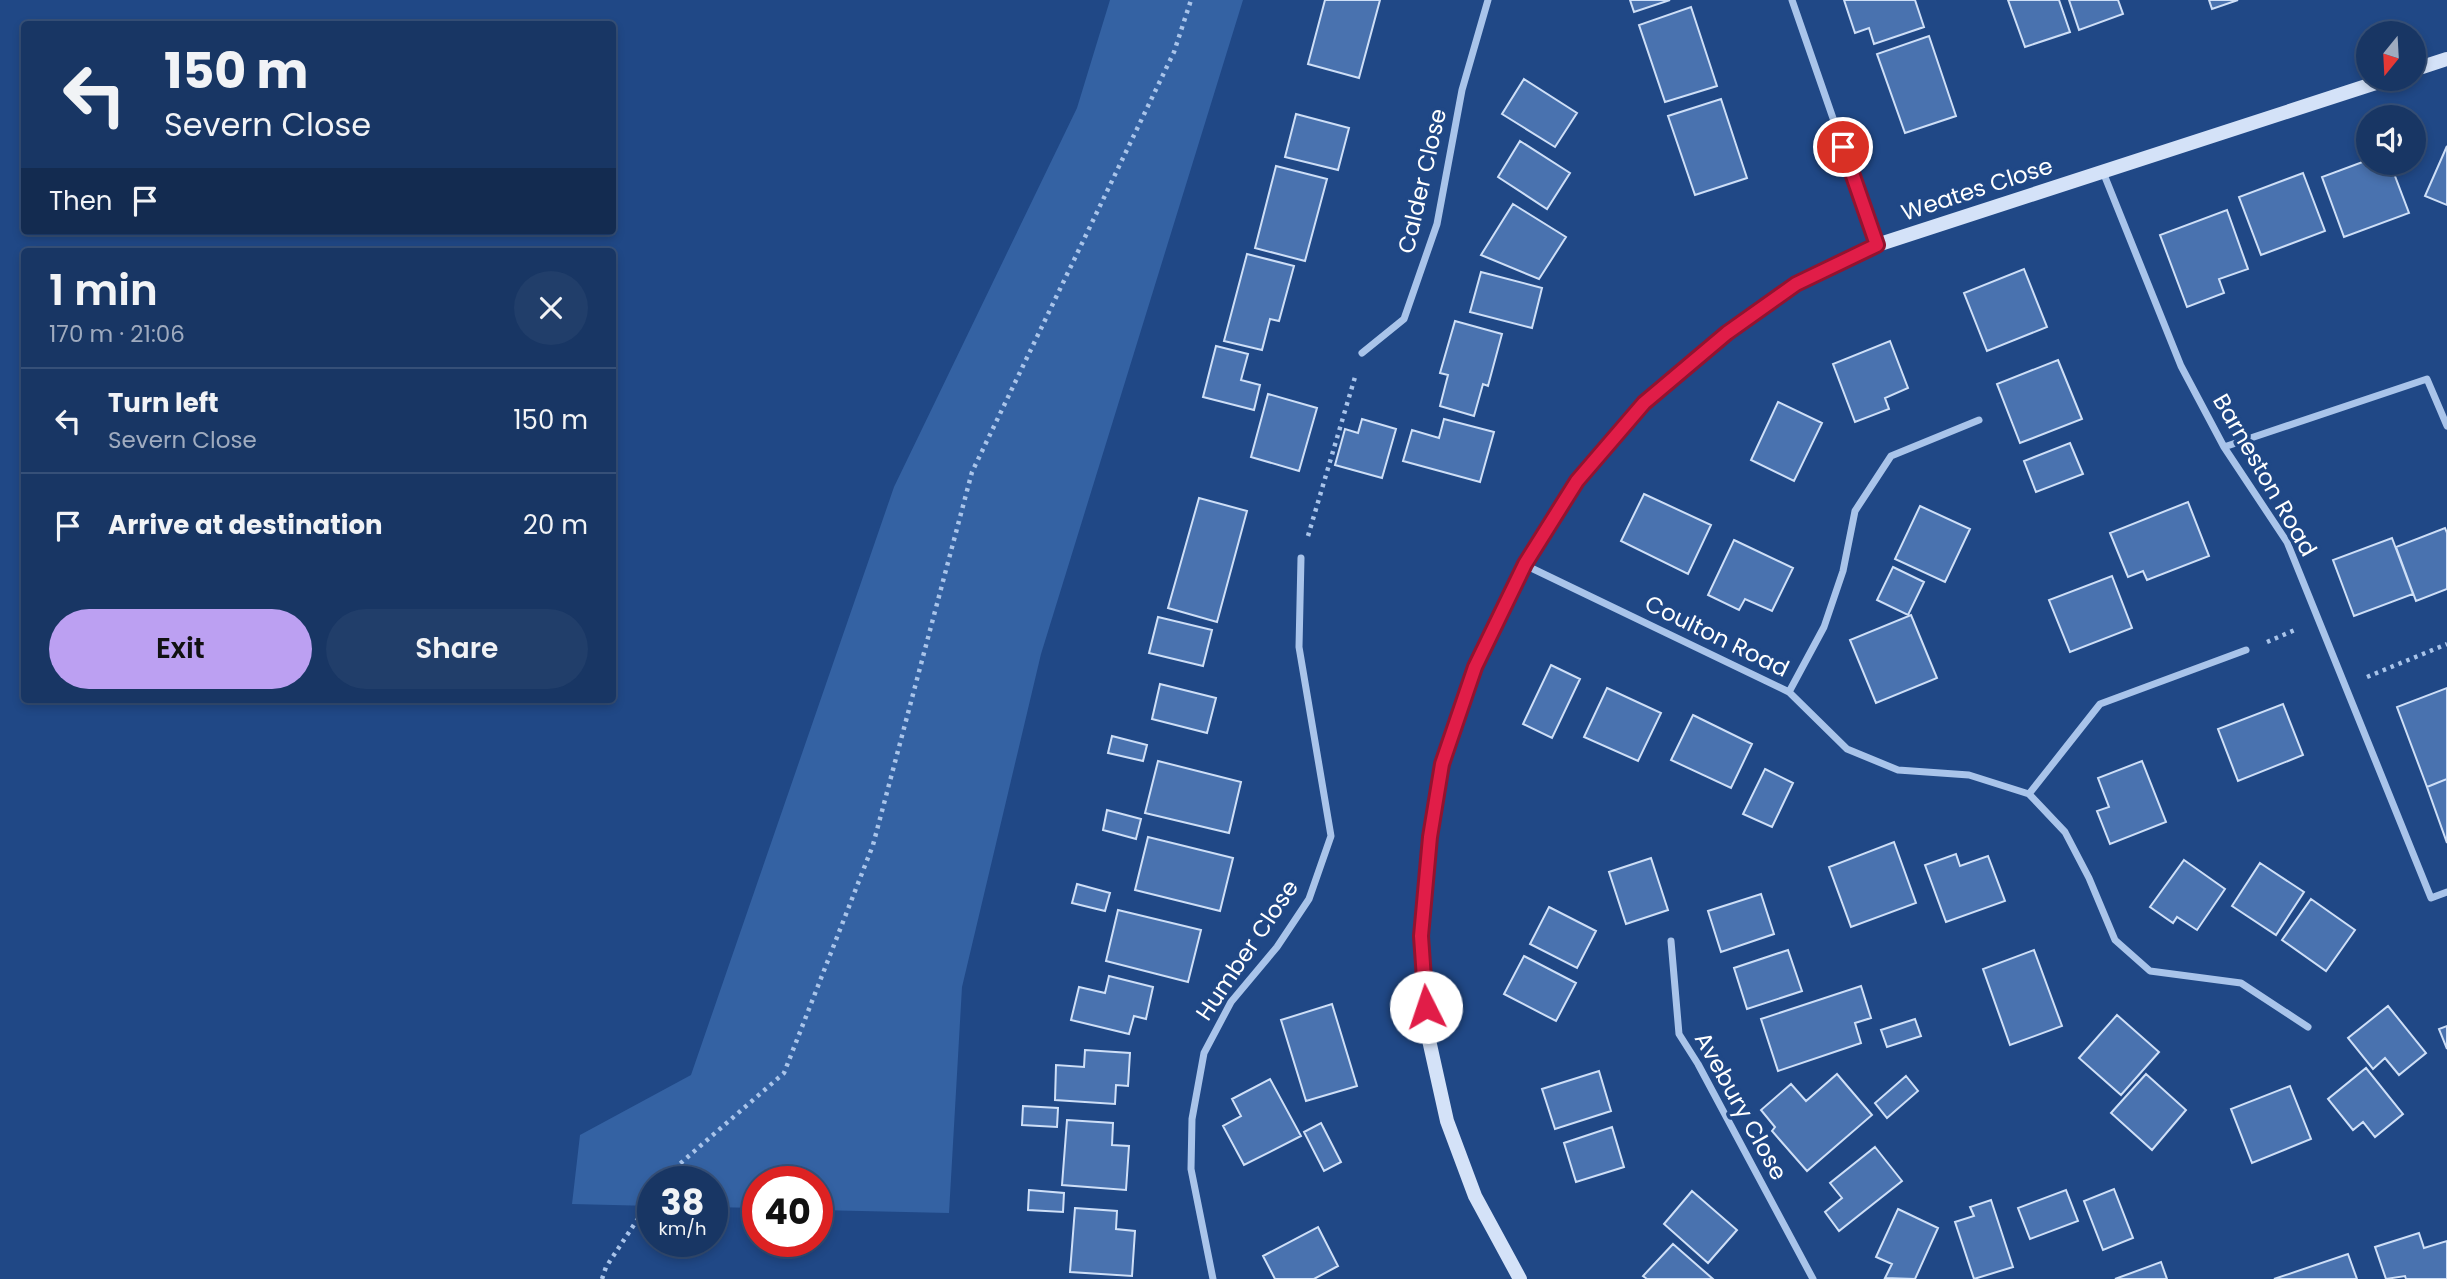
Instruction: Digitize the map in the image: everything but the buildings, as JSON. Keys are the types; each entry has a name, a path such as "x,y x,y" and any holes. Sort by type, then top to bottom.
{"street":[{"name":"Calder Close","path":"1362,353 1404,319 1437,224 1462,90 1488,0"},
{"path":"1792,0 1877,245"},
{"path":"2426,66 2447,59"},
{"name":"Weates Close","path":"1520,1279 1475,1196 1447,1121 1427,1031 1421,936 1430,837 1442,764 1475,667 1525,564 1577,481 1644,403 1727,333 1796,284 1877,245 2356,90"},
{"name":"Barneston Road","path":"2103,173 2181,366 2224,447 2287,542 2431,898 2447,892"},
{"path":"2224,447 2427,379 2447,426"},
{"path":"1789,692 1824,627 1843,571 1855,511 1891,456 1979,420"},
{"name":"Humber Close","path":"1213,1279 1191,1169 1192,1119 1204,1052 1231,1002 1277,947 1309,899 1331,836 1299,647 1301,558"},
{"name":"Coulton Road","path":"1525,564 1789,692 1847,749 1898,770 1969,775 2029,794 2065,832 2090,878 2115,940 2150,971 2241,983 2308,1027"},
{"path":"2029,794 2100,704 2246,650"},
{"name":"Avebury Close","path":"1671,942 1679,1034 1698,1064 1813,1279"}],"path":[{"path":"677,1166 784,1073 873,845 972,472 1174,52 1191,0"},
{"path":"1301,558 1362,353"},
{"path":"2246,650 2319,620"},
{"path":"2346,685 2447,644"},
{"path":"602,1279 606,1267 637,1220"}],"shaded area":[{"path":"1110,0 1243,0 1041,654 962,987 949,1213 833,1210 833,1166 742,1166 742,1208 728,1207 728,1166 637,1166 637,1206 572,1204 580,1135 691,1075 894,487 1077,108"}],"route":[{"path":"1426,1007 1421,936 1430,837 1442,764 1475,667 1525,564 1577,481 1644,403 1727,333 1796,284 1877,245 1843,147"}]}
